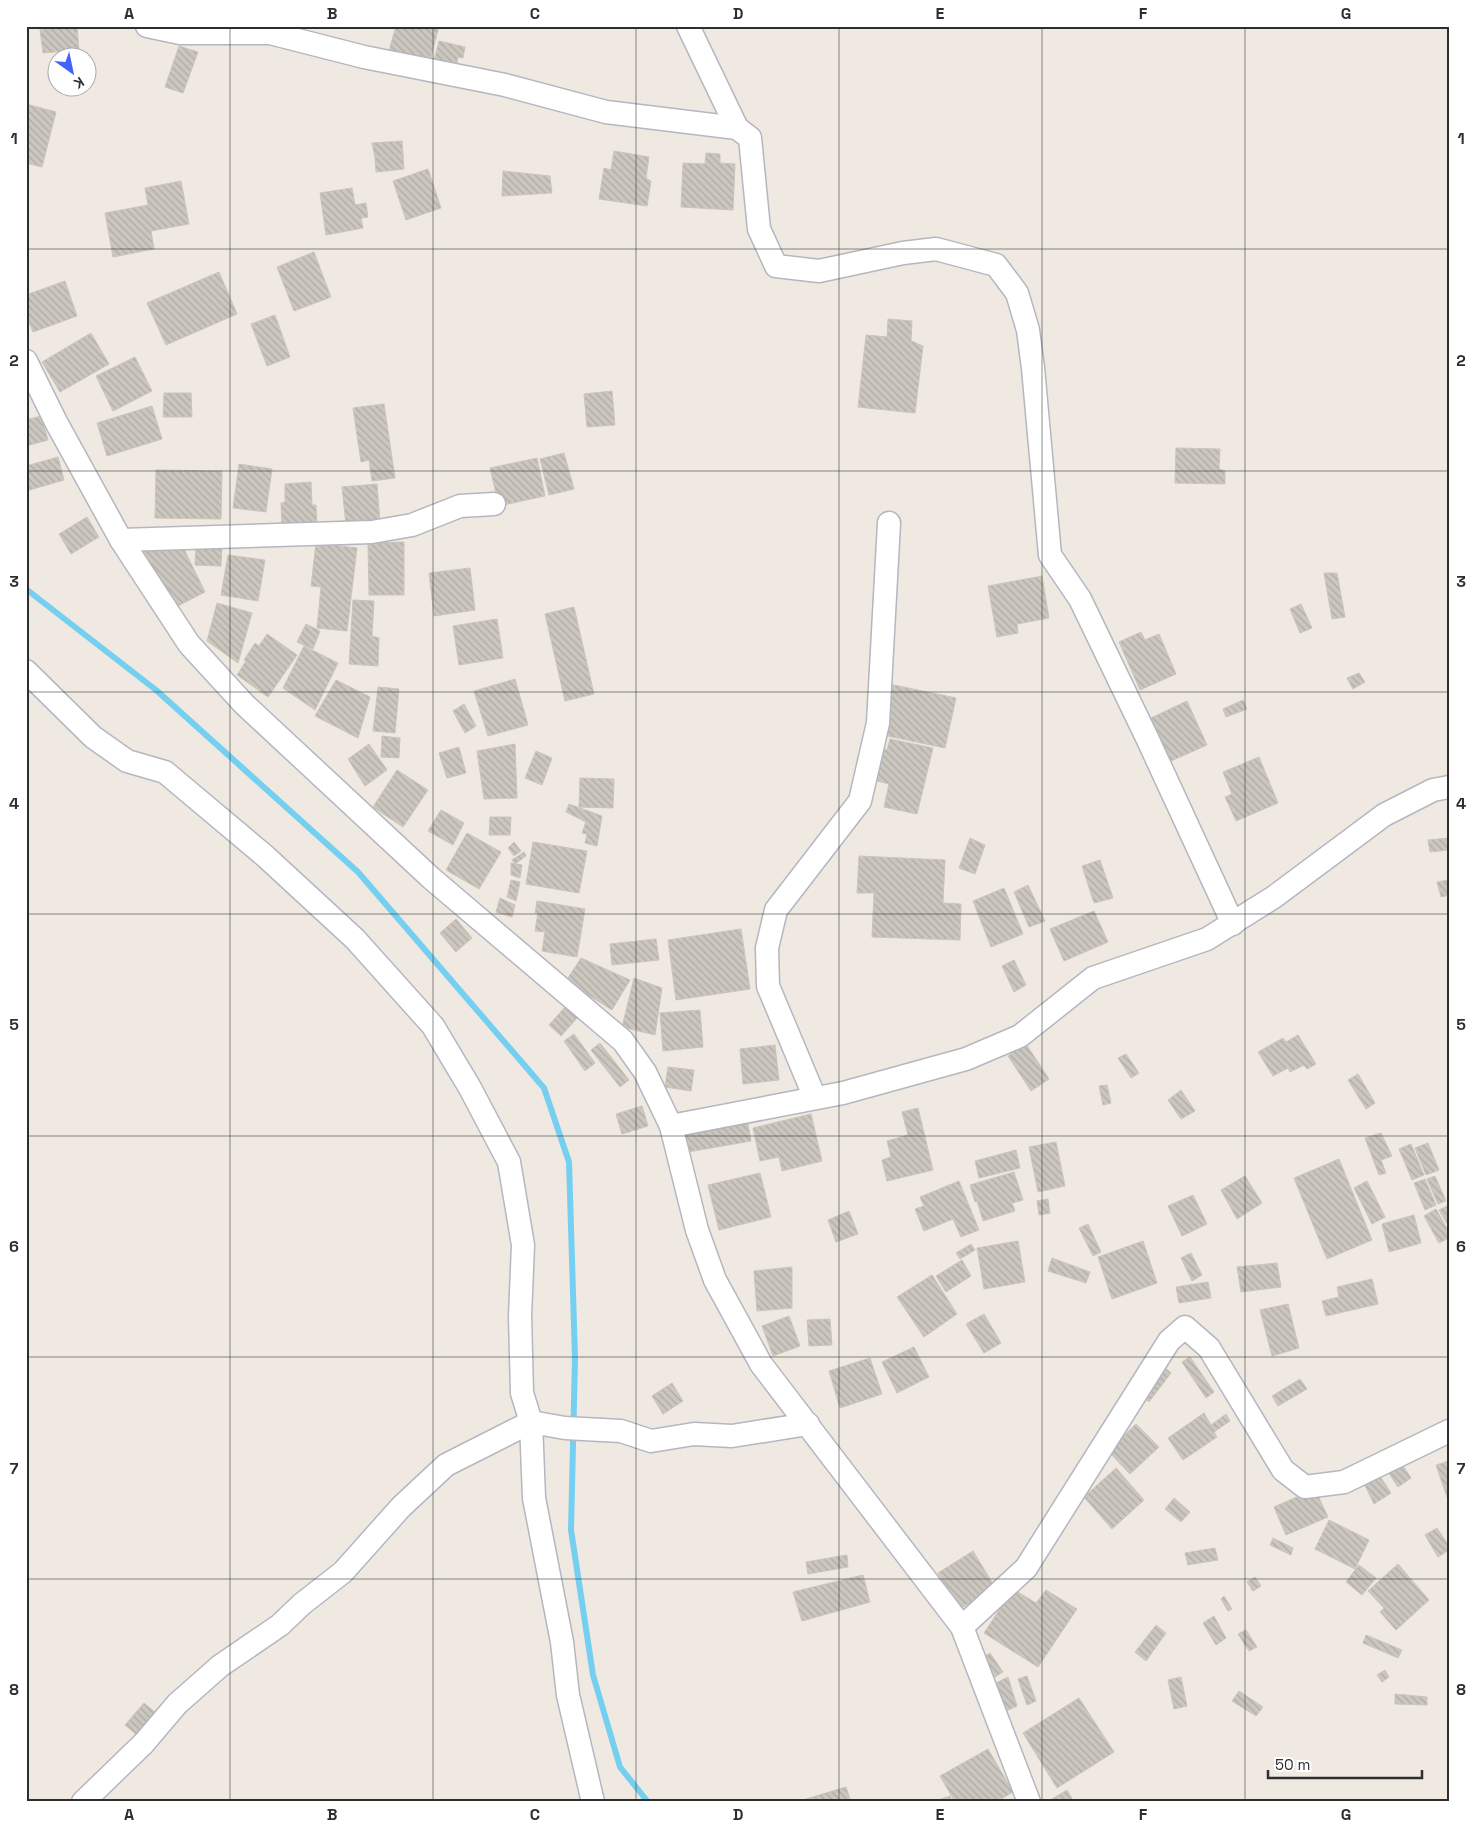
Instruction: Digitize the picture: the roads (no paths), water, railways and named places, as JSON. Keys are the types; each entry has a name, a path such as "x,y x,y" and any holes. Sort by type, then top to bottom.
{"street":[{"path":"147,26 180,33 270,34 364,57 505,84 606,112 737,128"},
{"path":"688,26 737,128 750,138 759,229 776,266 819,271 903,253 936,249 996,265 1017,294 1028,330 1033,368 1050,555 1080,598 1233,924"},
{"path":"26,361 56,422 121,540 189,644 244,704 431,878 623,1041 645,1072 672,1126 696,1230 715,1280 761,1364 962,1627 1029,1802"},
{"path":"121,540 372,532 412,525 460,506 494,504"},
{"path":"814,1098 768,986 767,948 776,910 860,802 878,723 889,523"},
{"path":"26,670 93,737 127,761 165,772 265,856 355,939 433,1026 470,1088 509,1162 523,1245 520,1316 522,1393 531,1422 534,1498 562,1642 568,1695 593,1802"},
{"path":"672,1126 843,1093 966,1059 1020,1036 1093,978 1207,939 1274,897 1384,815 1433,790 1449,787"},
{"path":"962,1627 1026,1568 1169,1341 1185,1327 1210,1348 1283,1470 1305,1488 1344,1482 1449,1431"},
{"path":"83,1802 144,1743 177,1704 220,1666 280,1625 302,1604 343,1572 401,1507 446,1465 531,1422 564,1428 621,1432 651,1441 694,1434 732,1436 808,1424"}],"waterway":[{"path":"26,589 156,690 358,872 544,1088 569,1162 575,1358 571,1530 593,1675 620,1767 648,1802"}]}
